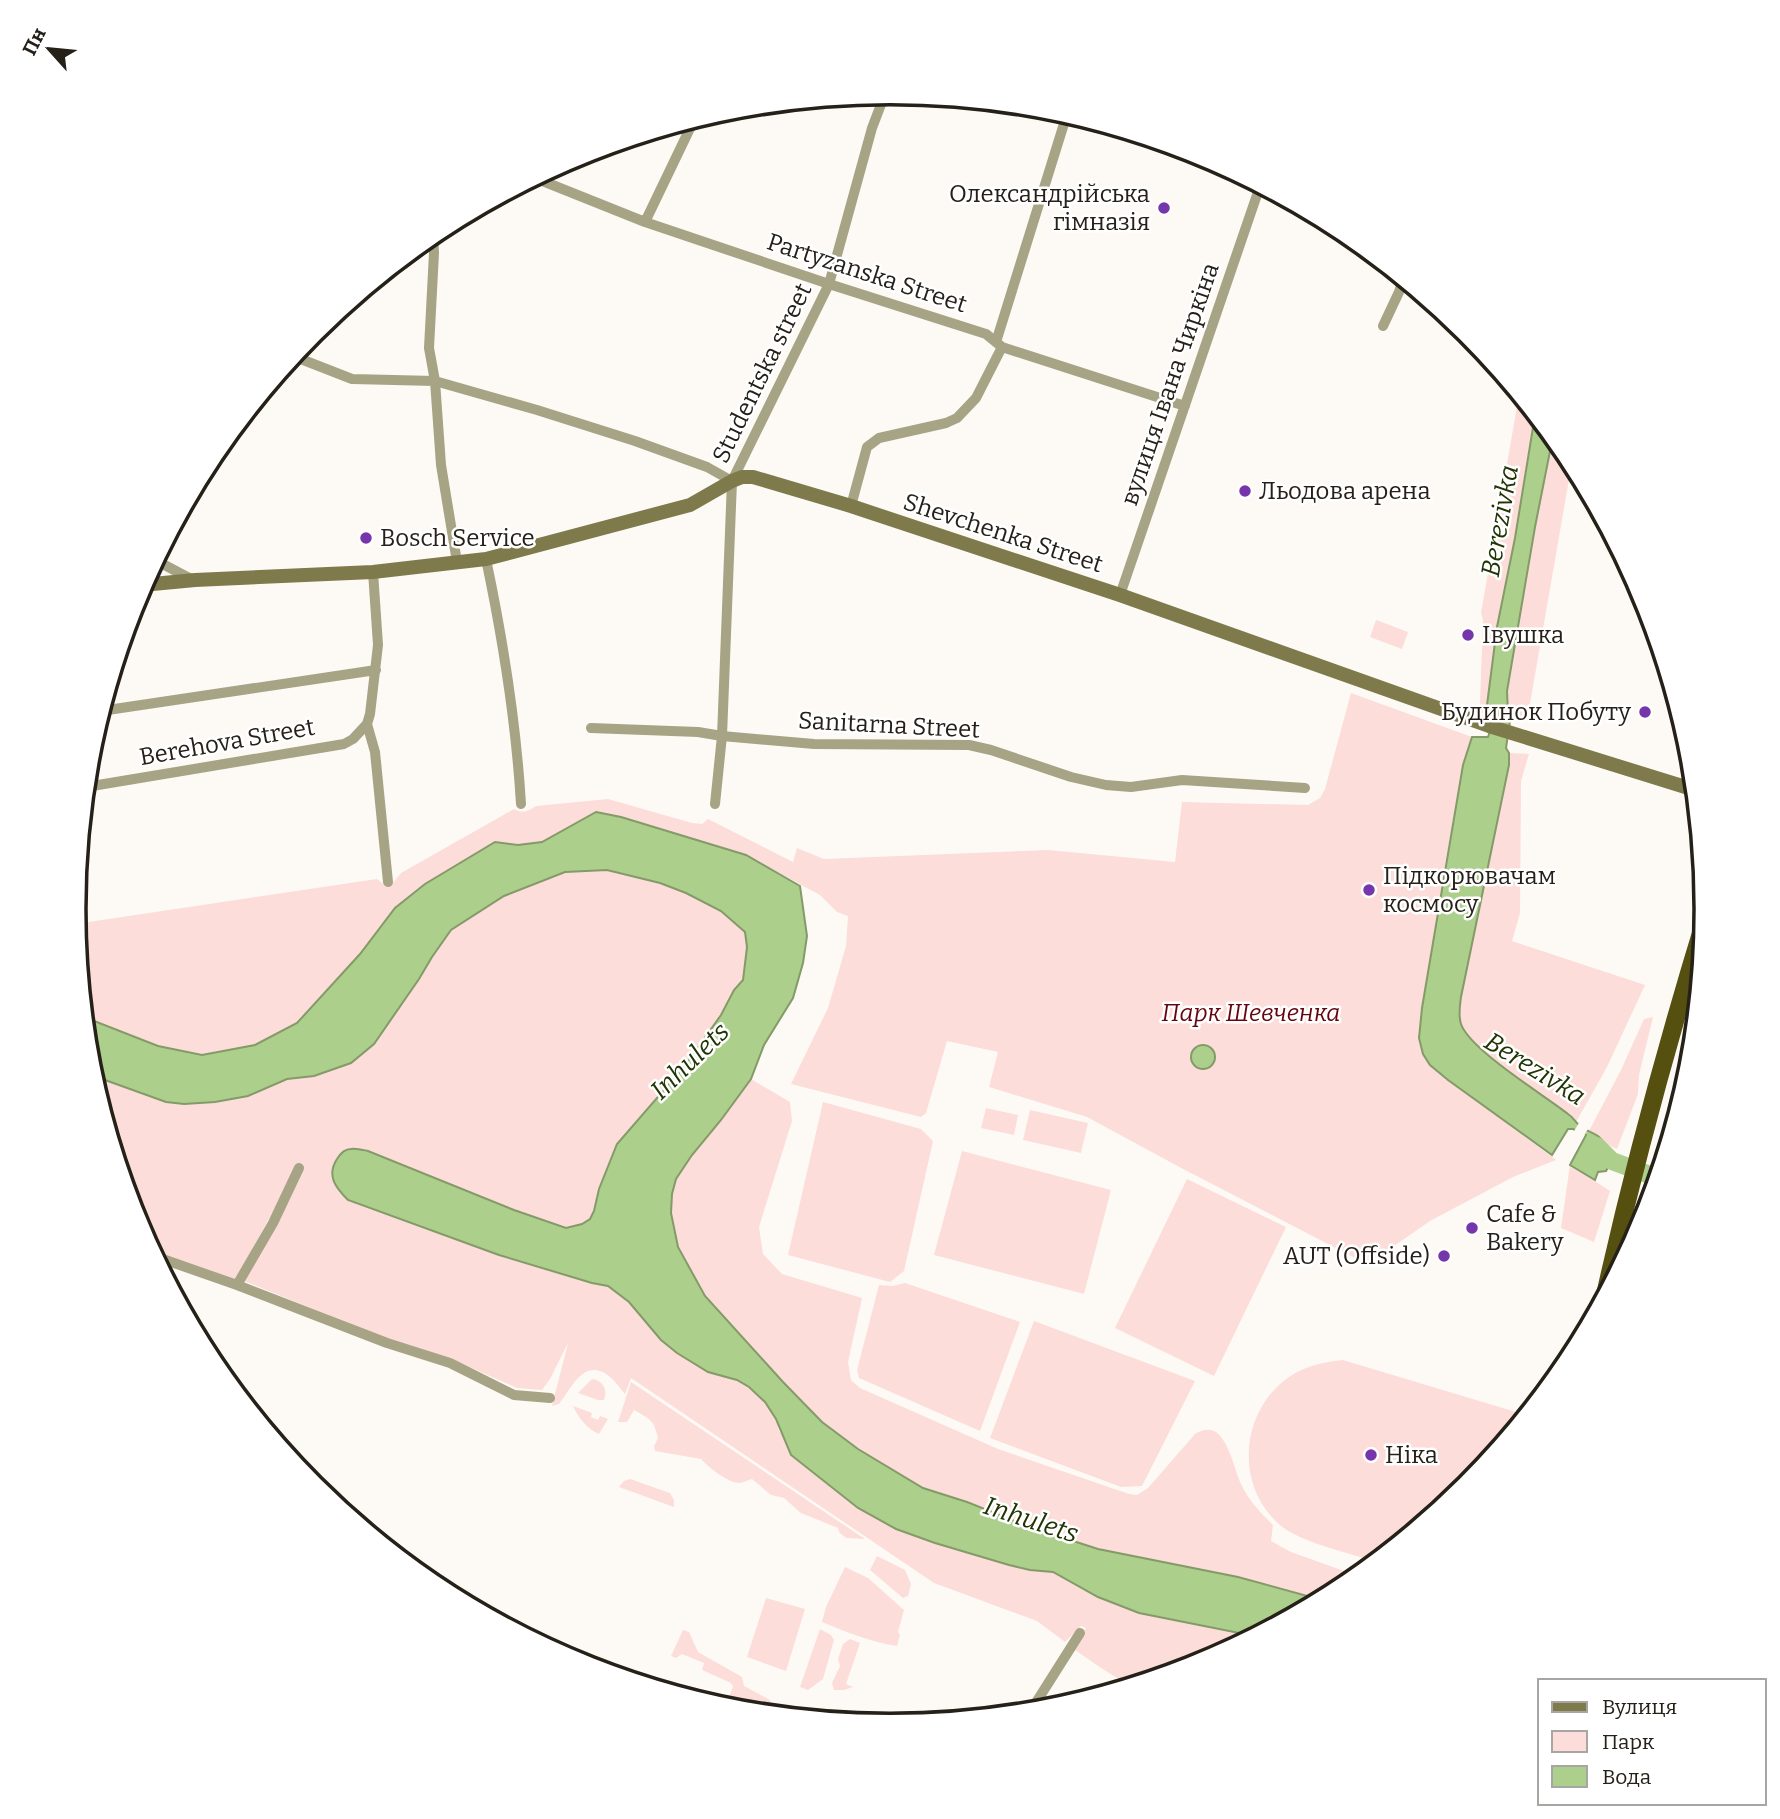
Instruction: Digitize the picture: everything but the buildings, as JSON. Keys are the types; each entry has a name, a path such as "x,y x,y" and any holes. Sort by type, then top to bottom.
{"highway":[{"path":"1613,1261 1656,1090 1693,962"}],"main road":[{"name":"Shevchenka Street","path":"732,481 753,477 851,506 1120,595 1489,726 1684,787"},
{"path":"155,584 373,572 485,559 690,505 732,481"}],"street":[{"name":"Studentska street","path":"715,804 722,736 732,481 829,284 880,105"},
{"path":"851,506 867,447 879,438 946,423 957,418 976,398 999,345 1065,125"},
{"path":"645,222 688,131"},
{"name":"Partyzanska Street","path":"546,182 645,222 986,334 999,345 1185,406"},
{"name":"вулиця Івана Чиркіна","path":"1120,595 1257,194"},
{"path":"434,247 429,348 435,381 441,464 457,562"},
{"path":"1383,326 1400,288"},
{"name":"Shevchenka Street","path":"303,360 352,379 435,381 635,441 707,467 732,481"},
{"path":"485,559 505,656 521,804"},
{"path":"164,565 195,580"},
{"path":"373,572 378,645 367,724 375,752 388,882"},
{"path":"111,710 376,670"},
{"name":"Berehova Street","path":"96,785 344,744 353,739 367,724"},
{"name":"Sanitarna Street","path":"592,728 698,732 814,744 969,745 1071,777 1106,785 1131,787 1182,780 1305,788"},
{"path":"237,1285 273,1223 299,1168"},
{"path":"167,1261 387,1343 450,1363 514,1395 550,1398"},
{"path":"1038,1700 1080,1633"}],"green space":[{"path":"1517,406 1533,427 1497,627 1487,705 1490,716 1481,713 1480,702 1481,613"},
{"path":"1550,451 1569,479 1527,721 1510,721 1507,691"},
{"path":"1376,620 1408,632 1402,649 1370,637"},
{"name":"Парк Шевченка","path":"1351,693 1472,737 1463,765 1446,859 1419,1038 1423,1054 1448,1080 1556,1160 1513,1177 1430,1221 1381,1255 1367,1261 1353,1257 1087,1117 989,1087 998,1052 947,1041 926,1113 921,1117 791,1084 828,1008 846,946 848,916 837,912 820,895 746,855 596,812 542,842 518,845 495,842 425,884 395,908 360,954 297,1023 255,1045 202,1055 158,1046 94,1021 87,962 86,922 377,879 386,886 391,885 401,873 514,809 523,812 536,806 608,799 692,823 702,824 708,819 793,862 797,848 824,859 1048,850 1175,862 1182,802 1308,805 1320,798 1325,789"},
{"path":"1509,753 1529,754 1521,781 1520,913 1512,941 1645,985 1607,1067 1576,1122 1492,1059 1467,1035 1460,1021 1461,997 1509,765"},
{"path":"607,870 666,885 708,902 746,932 743,980 684,1067 617,1144 590,1219 567,1229 368,1151 344,1151 331,1171 348,1200 499,1255 606,1285 626,1299 659,1337 677,1353 705,1370 740,1382 754,1391 772,1412 779,1431 858,1508 896,1529 1009,1565 1053,1572 1098,1597 1139,1613 1241,1633 1198,1653 1120,1680 1075,1650 1086,1628 1081,1626 1065,1642 1037,1621 934,1583 631,1378 625,1394 601,1371 586,1372 559,1404 552,1406 568,1343 542,1390 517,1388 456,1361 395,1342 244,1281 276,1206 235,1280 165,1256 128,1168 104,1080 166,1102 248,1096 287,1079 314,1076 419,979 451,930 504,896 565,872"},
{"path":"1653,1017 1639,1075 1638,1094 1617,1149 1589,1131 1644,1019"},
{"path":"751,1079 790,1102 792,1121 759,1227 763,1254 782,1274 862,1298 848,1362 851,1380 860,1388 998,1449 1137,1495 1148,1488 1195,1434 1211,1430 1222,1438 1248,1497 1273,1525 1271,1541 1291,1552 1346,1572 1308,1596 1238,1577 1098,1549 923,1488 858,1449 822,1422 705,1296 678,1247 671,1213 676,1179"},
{"path":"823,1102 921,1129 933,1141 904,1271 890,1282 788,1255"},
{"path":"986,1108 1018,1115 1014,1135 981,1128"},
{"path":"1030,1110 1088,1123 1081,1153 1023,1140"},
{"path":"962,1151 1111,1190 1084,1294 934,1255"},
{"path":"1570,1165 1610,1191 1594,1242 1561,1228"},
{"path":"1187,1179 1286,1227 1214,1376 1115,1328"},
{"path":"905,1283 1020,1322 980,1431 859,1378 857,1370 879,1285"},
{"path":"1034,1321 1195,1381 1142,1486 1121,1487 990,1438"},
{"name":"Ніка","path":"1343,1360 1517,1412 1459,1478 1365,1558 1313,1542 1281,1526 1266,1509 1255,1490 1250,1469 1249,1448 1253,1427 1262,1407 1275,1389 1292,1375 1323,1363"},
{"path":"592,1379 604,1386 604,1400 578,1393"},
{"path":"631,1382 865,1539 846,1538 838,1528 801,1513 784,1498 771,1495 752,1479 736,1483 719,1474 701,1459 655,1451 658,1438 655,1427 648,1418 634,1410 627,1422 618,1422"},
{"path":"573,1406 592,1413 591,1417 598,1420 600,1416 608,1419 599,1434 584,1423"},
{"path":"630,1479 670,1493 674,1507 619,1487"},
{"path":"877,1556 905,1570 911,1584 908,1596 903,1598 870,1570"},
{"path":"845,1567 868,1578 904,1610 897,1646 868,1639 822,1622"},
{"path":"766,1598 805,1609 786,1671 747,1657"},
{"path":"820,1629 834,1640 823,1679 808,1690 800,1687"},
{"path":"683,1630 689,1632 698,1652 742,1677 744,1686 770,1700 772,1705 729,1697 733,1687 731,1683 702,1670 704,1663 682,1654 676,1658 671,1656"},
{"path":"850,1639 860,1643 846,1684 853,1687 834,1690 832,1683 840,1666 838,1659 843,1644"}],"water":[{"path":"1533,427 1550,451 1507,691 1510,721 1506,748 1509,765 1461,997 1460,1017 1467,1035 1492,1059 1570,1115 1581,1127 1600,1138 1614,1157 1606,1171 1598,1172 1595,1180 1570,1165 1586,1135 1568,1129 1552,1155 1430,1065 1423,1054 1419,1038 1463,765 1472,737 1488,737 1493,722 1487,705 1497,627"},
{"name":"Inhulets","path":"596,812 746,855 800,886 807,936 793,998 764,1045 751,1079 676,1179 671,1213 678,1247 705,1296 822,1422 858,1449 923,1488 1030,1527 1098,1549 1238,1577 1308,1596 1241,1633 1139,1613 1098,1597 1053,1572 1009,1565 896,1529 858,1508 791,1455 776,1419 765,1402 749,1387 737,1380 708,1372 677,1353 661,1340 629,1302 608,1286 499,1255 348,1200 336,1186 332,1171 343,1152 357,1149 566,1228 590,1219 617,1144 684,1067 743,980 747,947 745,932 721,911 686,893 660,883 607,870 565,872 504,896 451,930 374,1044 351,1063 314,1076 287,1079 248,1096 184,1104 166,1102 104,1080 94,1021 158,1046 202,1055 255,1045 297,1023 360,954 395,908 425,884 495,842 518,845 542,842"},
{"path":"1203,1045 1212,1048 1215,1057 1212,1066 1203,1069 1194,1066 1191,1057 1194,1048"}],"pier":[{"path":"1580,1121 1589,1127 1568,1165 1581,1137 1573,1133"}],"waterway":[{"name":"Berezivka","path":"1597,1146 1612,1161 1649,1175"}],"place":[{"name":"Олександрійська гімназія","path":"1164,208"},
{"name":"Льодова арена","path":"1245,491"},
{"name":"Bosch Service","path":"366,538"},
{"name":"Івушка","path":"1468,635"},
{"name":"Будинок Побуту","path":"1645,712"},
{"name":"Підкорювачам космосу","path":"1369,890"},
{"name":"Cafe & Bakery","path":"1472,1228"},
{"name":"AUT (Offside)","path":"1444,1256"},
{"name":"Ніка","path":"1371,1455"}]}
